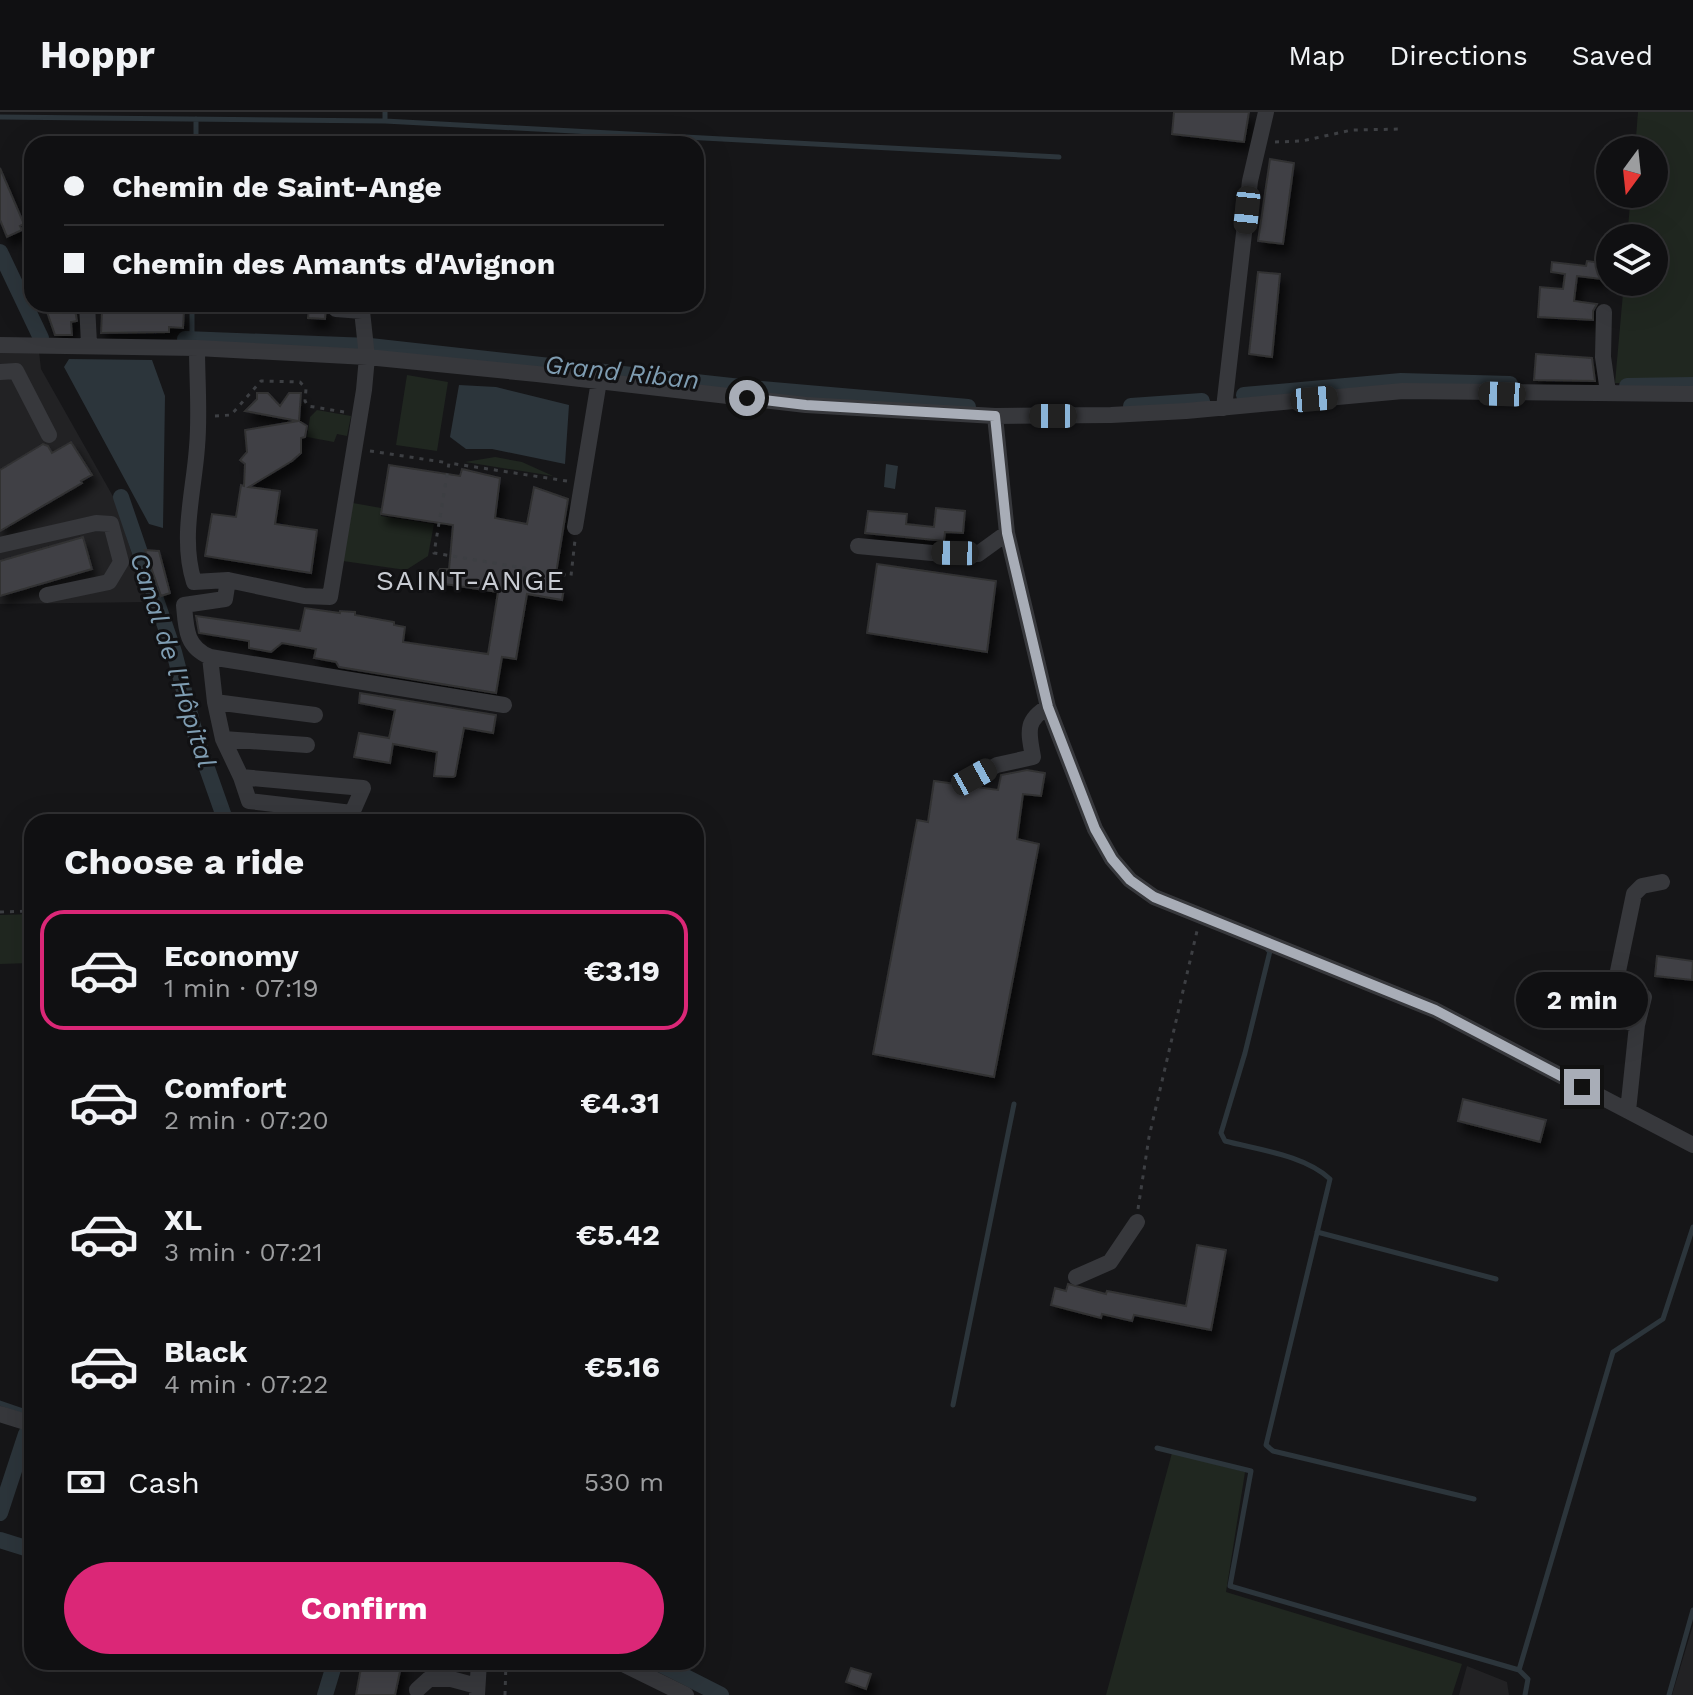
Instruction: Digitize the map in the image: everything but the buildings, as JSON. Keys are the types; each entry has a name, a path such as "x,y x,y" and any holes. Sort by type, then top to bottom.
{"street":[{"path":"1224,408 1250,181 1266,112"},
{"path":"87,312 89,344"},
{"path":"197,348 197,444 187,539 194,582 228,580 304,596 330,597 367,357 362,312"},
{"path":"1604,312 1603,357 1608,392"},
{"path":"0,345 89,344 367,357 806,405 995,416 1111,415 1403,391 1693,394"},
{"path":"0,372 16,371 49,435"},
{"path":"575,527 599,381"},
{"path":"995,416 1007,533 1048,707 1087,809 1112,859 1130,880 1154,897 1435,1010 1693,1145"},
{"path":"0,545 96,523 111,524 121,562 109,582 47,595"},
{"path":"858,546 978,554 1007,533"},
{"path":"228,580 225,599 184,605 188,638 200,653 504,705"},
{"path":"210,657 223,739 249,801 352,813 363,788 241,777"},
{"path":"215,702 315,715"},
{"path":"974,777 997,765 1033,757 1028,728 1036,714 1048,707"},
{"path":"223,739 307,745"},
{"path":"1637,1025 1623,1020 1612,1000 1634,894 1642,886 1662,882"},
{"path":"1628,1111 1637,1025 1644,997"},
{"path":"1076,1277 1110,1262 1137,1222"},
{"path":"0,1414 24,1422"},
{"path":"417,1690 429,1679 451,1679 477,1690 478,1670"},
{"path":"635,1670 686,1695"}],"path":[{"path":"1259,143 1302,141 1352,130 1403,129"},
{"path":"197,416 231,415 261,381 300,382 306,389 308,406 360,415"},
{"path":"354,448 582,485"},
{"path":"449,463 434,553 571,576 575,527"},
{"path":"0,912 24,911"},
{"path":"1137,1222 1149,1137 1203,916"},
{"path":"505,1695 506,1670"}],"shaded area":[{"path":"1638,112 1693,112 1693,384 1615,383 1623,296 1668,296 1668,224 1628,224 1630,208 1668,208 1668,136 1636,136"},
{"path":"0,351 39,352 41,369 115,500 147,602 0,604"},
{"path":"69,359 152,360 165,396 163,528 149,524 64,367"},
{"path":"407,375 448,382 437,451 396,445"},
{"path":"459,385 496,387 569,405 565,464 492,449 466,449 450,437"},
{"path":"317,410 351,416 347,436 337,434 334,442 307,437 310,417"},
{"path":"495,457 522,462 553,476 465,462"},
{"path":"886,464 898,466 895,489 884,487"},
{"path":"353,503 381,508 381,516 434,524 428,556 406,570 343,561"},
{"path":"24,914 24,963 0,964 0,915"},
{"path":"1172,1453 1245,1472 1226,1592 1462,1664 1452,1695 1106,1695"},
{"path":"1693,1625 1693,1695 1672,1695"},
{"path":"1467,1666 1507,1682 1509,1695 1459,1695"}],"waterway":[{"path":"0,117 385,121 385,112"},
{"path":"196,119 196,136"},
{"path":"385,121 666,136"},
{"path":"704,138 1059,157"},
{"name":"Canal de l'Hôpital","path":"0,252 24,302"},
{"name":"Canal de l'Hôpital","path":"29,312 41,338"},
{"path":"192,312 192,339"},
{"name":"Grand Riban","path":"185,339 370,346 750,388 968,407"},
{"name":"Grand Riban","path":"1244,395 1401,381 1510,384"},
{"name":"Grand Riban","path":"1627,386 1693,385"},
{"name":"Grand Riban","path":"1131,406 1202,401"},
{"name":"Canal de l'Hôpital","path":"121,497 174,652 196,737 223,814"},
{"path":"1268,950 1245,1053 1221,1133 1225,1141 1294,1159 1330,1179 1266,1445 1273,1451 1474,1499"},
{"path":"953,1405 1014,1104"},
{"path":"1519,1670 1613,1352 1663,1319 1693,1227"},
{"path":"1317,1232 1496,1279"},
{"path":"0,1403 24,1411"},
{"path":"0,1513 24,1440"},
{"path":"1157,1448 1251,1471 1230,1586 1519,1670 1528,1679 1525,1695"},
{"path":"0,1540 24,1548"},
{"path":"1669,1695 1693,1610"},
{"path":"325,1695 333,1670"},
{"name":"Canal de l'Hôpital","path":"672,1670 721,1695"}],"district":[{"name":"SAINT-ANGE","path":"471,580"}],"route":[{"path":"747,398 806,405 995,416 1007,533 1043,692 1095,829 1112,859 1130,880 1154,897 1435,1010 1582,1087"}]}
